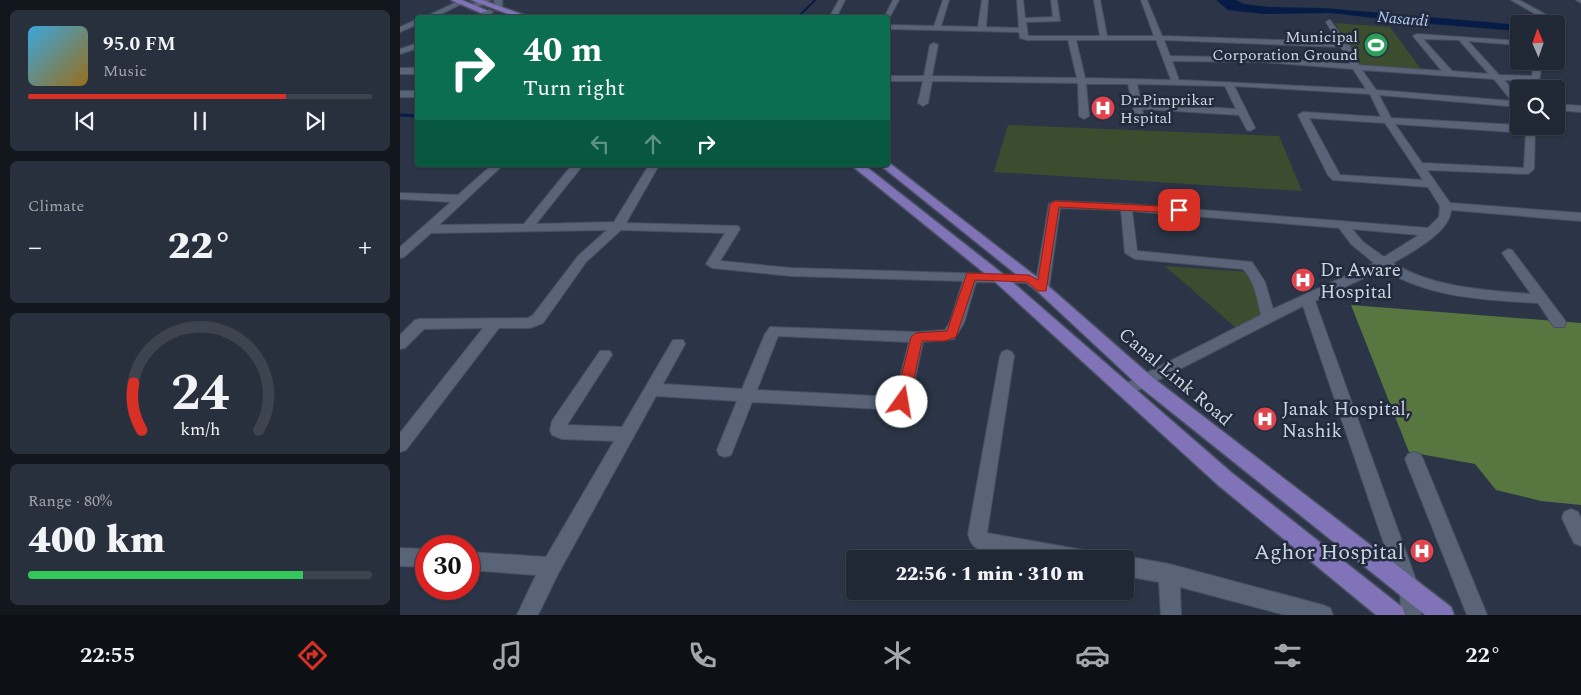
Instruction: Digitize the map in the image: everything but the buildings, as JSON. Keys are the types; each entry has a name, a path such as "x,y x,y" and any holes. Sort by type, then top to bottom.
{"main road":[{"path":"458,1 499,4 522,15"},
{"path":"479,2 489,12 496,15"},
{"path":"860,167 998,277 1225,478 1394,615"},
{"name":"Canal Link Road","path":"889,167 1036,284 1146,382 1443,615"}],"street":[{"path":"834,15 842,0"},
{"path":"888,15 896,0"},
{"path":"935,0 946,0 937,28"},
{"path":"982,29 985,0"},
{"path":"1020,0 1023,36 1027,38 1159,38 1345,45"},
{"path":"1022,20 1057,19 1054,0"},
{"path":"1097,0 1104,38"},
{"path":"1144,0 1176,82"},
{"path":"1514,0 1542,15"},
{"path":"432,15 458,1"},
{"path":"483,15 489,12"},
{"path":"1125,391 1146,382 1268,317 1308,300 1382,263 1433,232 1445,218 1446,206 1428,184 1388,121 1373,92 1330,22"},
{"path":"400,30 415,23"},
{"path":"890,27 1022,30"},
{"path":"1449,73 1417,36 1510,42"},
{"path":"1071,37 1082,82 1084,116"},
{"path":"1461,38 1510,92"},
{"path":"923,104 934,45"},
{"path":"401,53 415,46"},
{"path":"1167,58 1263,60 1536,79 1537,70"},
{"path":"400,71 415,71"},
{"path":"890,78 1228,83 1510,102"},
{"path":"1132,82 1140,122"},
{"path":"1228,83 1250,128"},
{"path":"400,94 415,94"},
{"path":"1137,106 1242,112"},
{"path":"1565,108 1581,109"},
{"path":"1428,184 1336,178 1332,175 1302,117 1306,115 1510,127"},
{"path":"1417,166 1524,172 1529,169 1530,135"},
{"path":"400,254 496,167"},
{"path":"527,228 576,167"},
{"path":"400,344 420,324 530,323 538,320 582,259 618,226 653,167"},
{"path":"400,196 461,199"},
{"path":"427,229 618,226 669,229 734,229 712,264 801,272 888,276 998,277 1036,284 1055,204 1126,207 1433,232"},
{"path":"1446,206 1581,217"},
{"path":"1126,207 1131,253 1139,256 1247,265 1253,270 1257,278 1268,317"},
{"path":"1343,224 1351,237 1382,263 1415,281 1437,288 1540,299"},
{"path":"1508,252 1559,324"},
{"path":"725,450 772,334 776,331 916,337 945,336 952,334 971,276"},
{"path":"1308,300 1410,591 1411,615"},
{"path":"400,445 495,323"},
{"path":"652,390 898,404 902,402 916,337"},
{"path":"527,615 551,567 678,344"},
{"path":"606,355 558,426 558,430 562,432 627,434"},
{"path":"1007,356 977,534 980,539 986,542 1032,550"},
{"path":"1414,459 1477,615"},
{"path":"1571,518 1581,537"},
{"path":"400,556 415,557"},
{"path":"480,562 551,567"},
{"path":"1134,568 1169,574 1323,615"},
{"path":"1169,574 1171,615"}],"green space":[{"name":"Municipal Corporation Ground","path":"1335,23 1390,27 1421,69 1360,64"},
{"path":"1008,125 1279,136 1302,191 994,172"},
{"path":"1165,266 1250,272 1265,314 1235,327"},
{"path":"1351,305 1581,323 1581,505 1541,501 1496,490 1475,464 1409,452"}],"water":[{"name":"Nasardi","path":"1216,0 1236,0 1244,4 1269,7 1324,8 1510,24 1510,30 1418,23 1330,13 1263,14 1228,10"}],"waterway":[{"path":"800,15 815,0"},
{"path":"400,115 415,116"}],"place":[{"name":"Municipal Corporation Ground","path":"1376,45"},
{"name":"Dr.Pimprikar Hspital","path":"1103,108"},
{"name":"Dr Aware Hospital","path":"1303,280"},
{"name":"Janak Hospital, Nashik","path":"1265,419"},
{"name":"Aghor Hospital","path":"1422,551"}],"route":[{"path":"902,402 916,337 952,334 957,324 971,276 1029,279 1042,288 1055,204 1179,210"}]}
